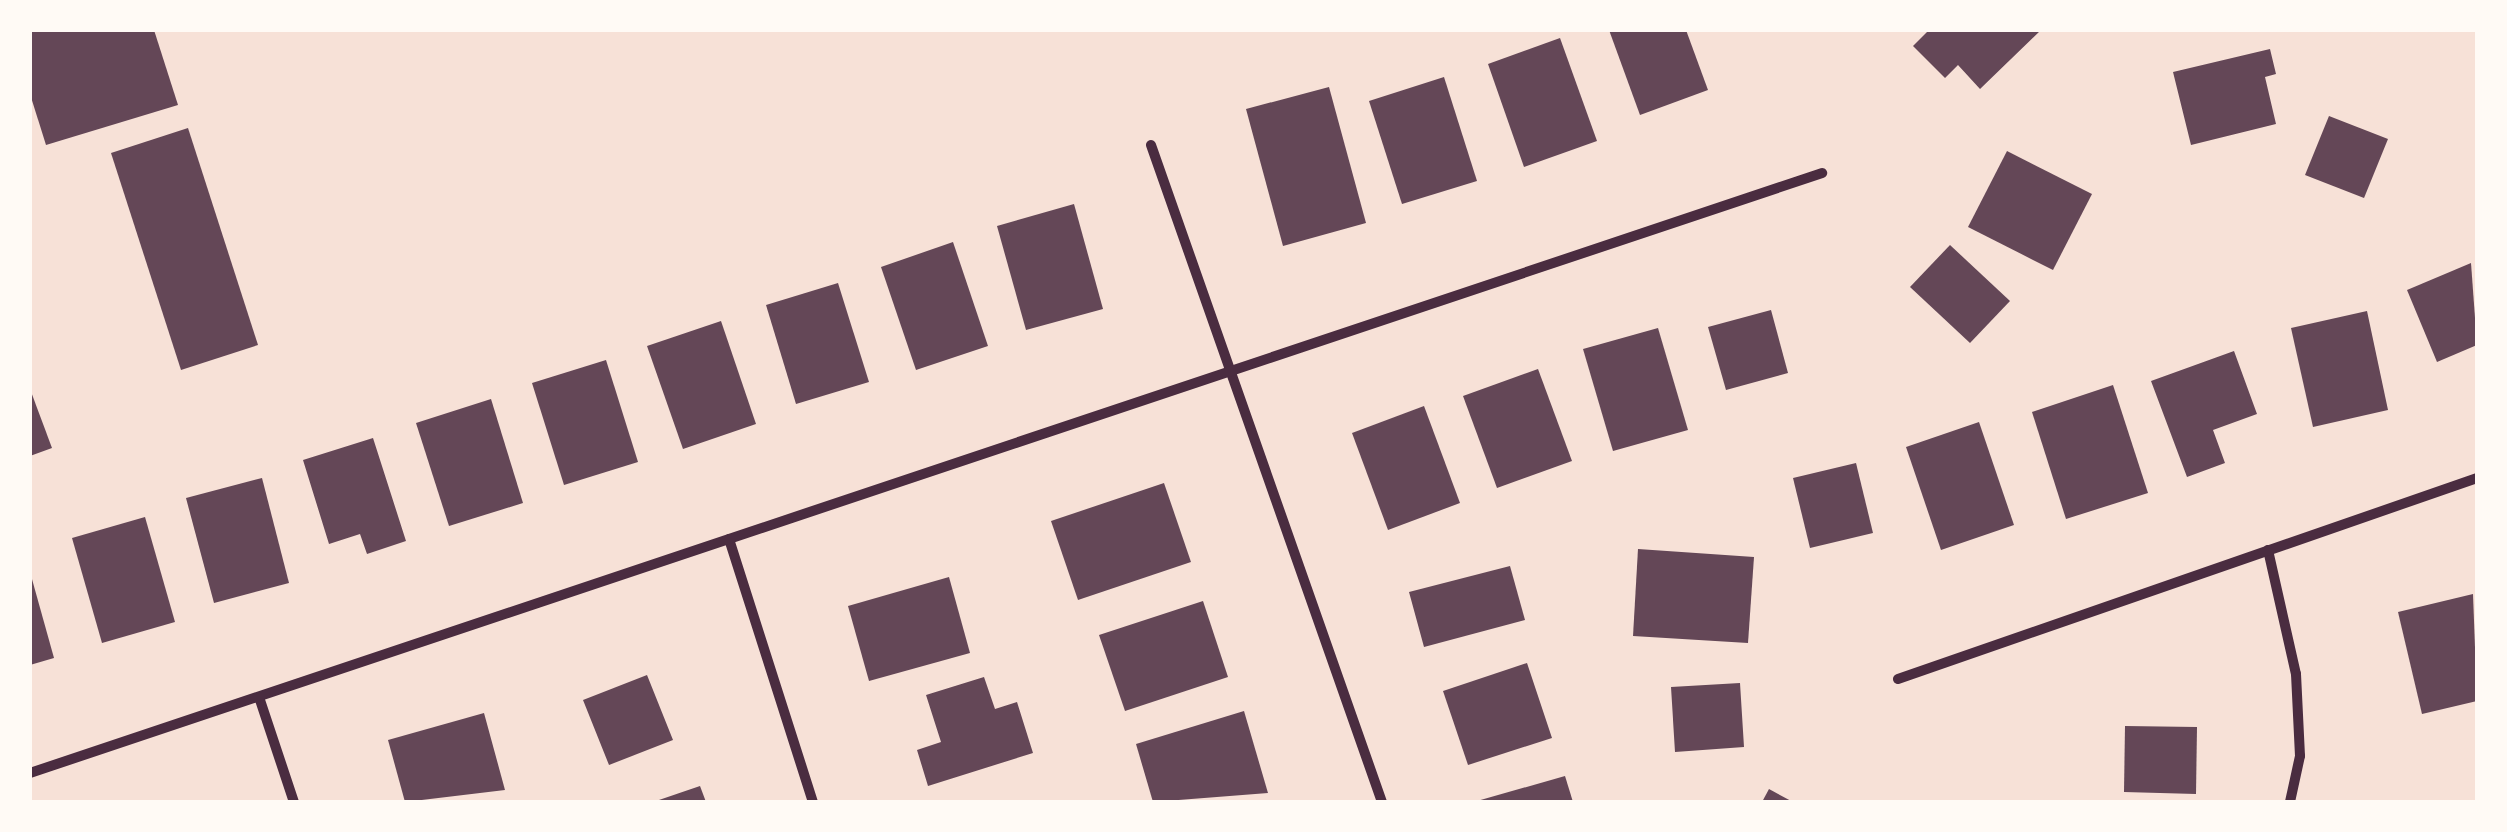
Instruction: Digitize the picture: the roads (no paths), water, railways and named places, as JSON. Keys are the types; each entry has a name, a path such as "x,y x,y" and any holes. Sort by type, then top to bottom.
{"street":[{"path":"1152,145 1382,802"},
{"path":"30,774 1822,173"},
{"path":"1898,678 2477,478"},
{"path":"729,539 813,802"},
{"path":"2268,550 2296,674 2300,756 2290,802"},
{"path":"259,697 294,802"}]}
